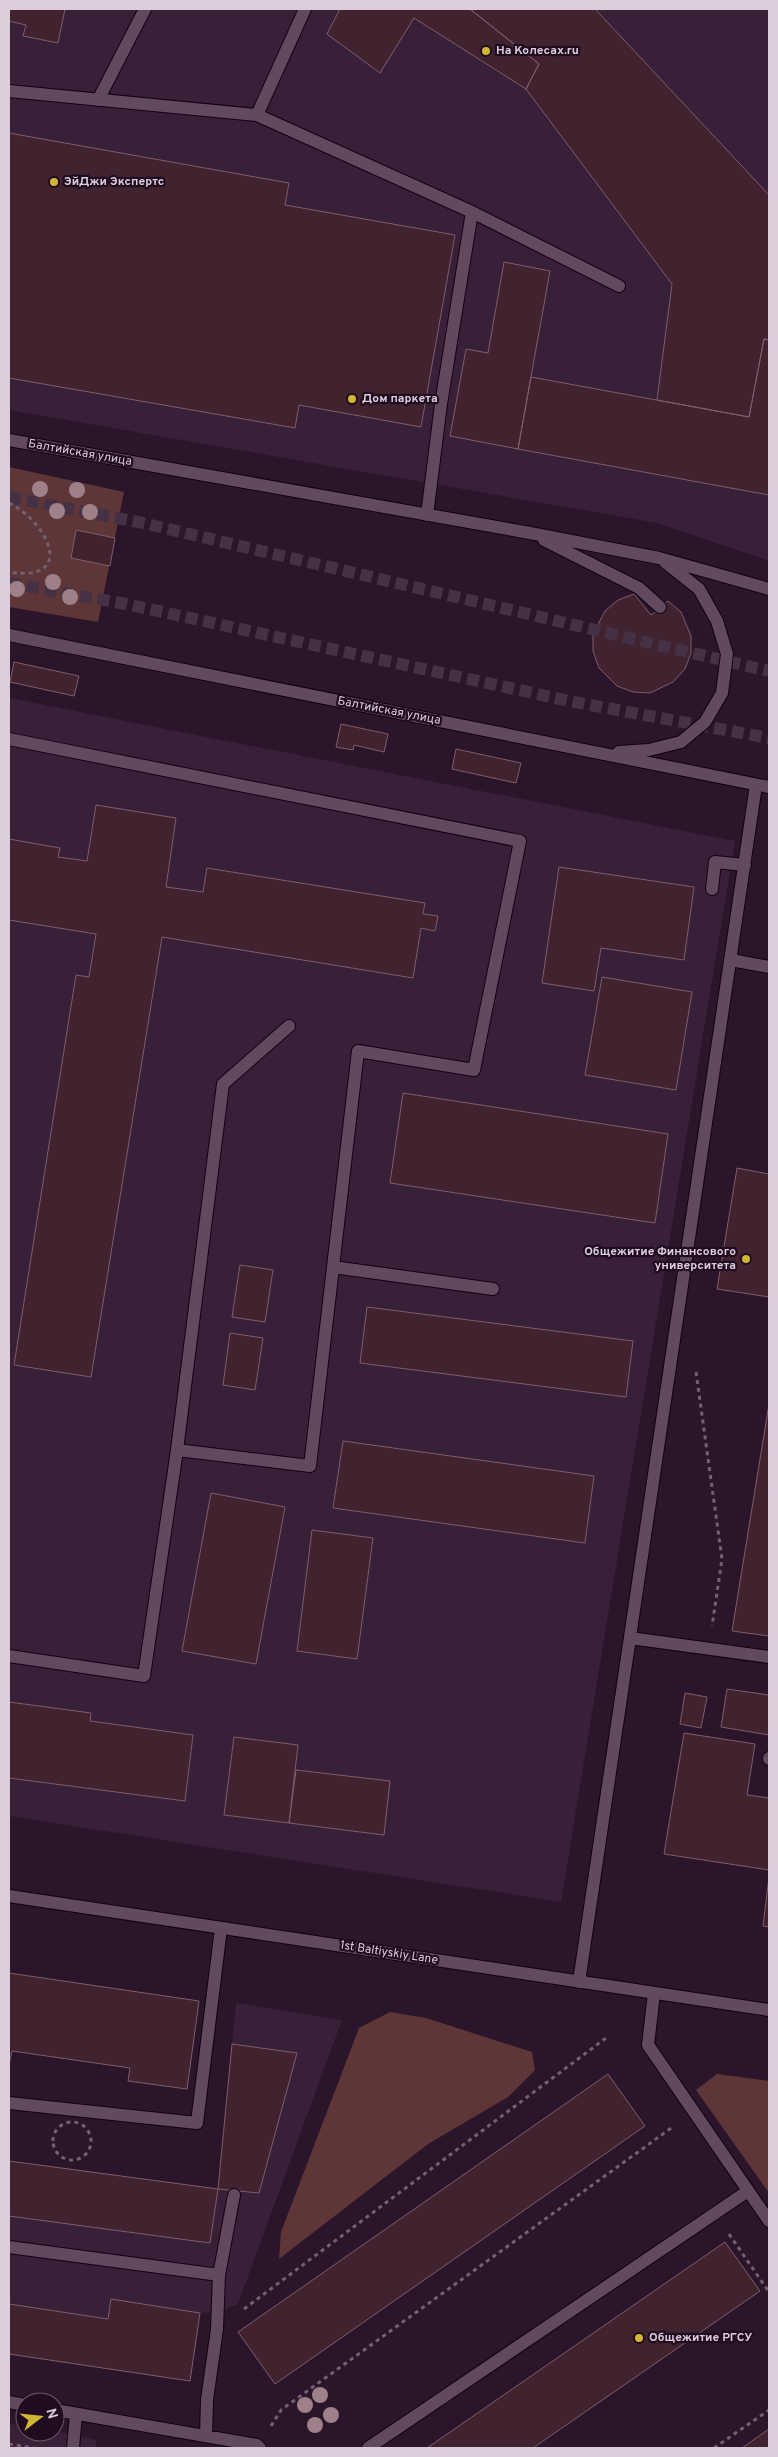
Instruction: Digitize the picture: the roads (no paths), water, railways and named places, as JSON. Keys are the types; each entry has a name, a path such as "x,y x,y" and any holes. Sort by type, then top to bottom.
{"street":[{"path":"98,100 144,9"},
{"path":"257,115 305,9"},
{"path":"9,91 257,115 472,212 618,286"},
{"path":"427,515 441,404 472,212"},
{"name":"Балтийская улица","path":"9,440 530,533 659,558 769,589"},
{"path":"530,533 639,588 660,607"},
{"path":"604,753 649,750 680,742 705,722 722,693 727,654 718,621 699,589 659,558"},
{"name":"Балтийская улица","path":"9,636 769,787"},
{"path":"9,739 520,841 474,1070 358,1051 310,1466 177,1450"},
{"path":"579,1982 756,785"},
{"path":"712,889 715,862 745,865"},
{"path":"731,960 769,967"},
{"path":"9,1656 144,1676 177,1450 223,1084 289,1026"},
{"path":"333,1267 493,1289"},
{"path":"630,1638 769,1657"},
{"name":"1st Baltiyskiy Lane","path":"9,1896 769,2010"},
{"path":"9,2103 197,2123 221,1928"},
{"path":"654,1993 648,2045 769,2221"},
{"path":"368,2448 748,2190"},
{"path":"206,2436 207,2400 217,2328 219,2275 234,2195"},
{"path":"9,2248 219,2275"},
{"path":"65,2412 259,2446"},
{"path":"73,2448 76,2414"}],"tunnel":[{"path":"9,497 143,523 769,671"},
{"path":"9,583 126,604 574,702 769,738"}],"place":[{"name":"На Колесах.ru","path":"486,51"},
{"name":"ЭйДжи Экспертс","path":"54,182"},
{"name":"Дом паркета","path":"352,399"},
{"name":"Общежитие Финансового университета","path":"746,1259"},
{"name":"Общежитие РГСУ","path":"639,2338"}]}
